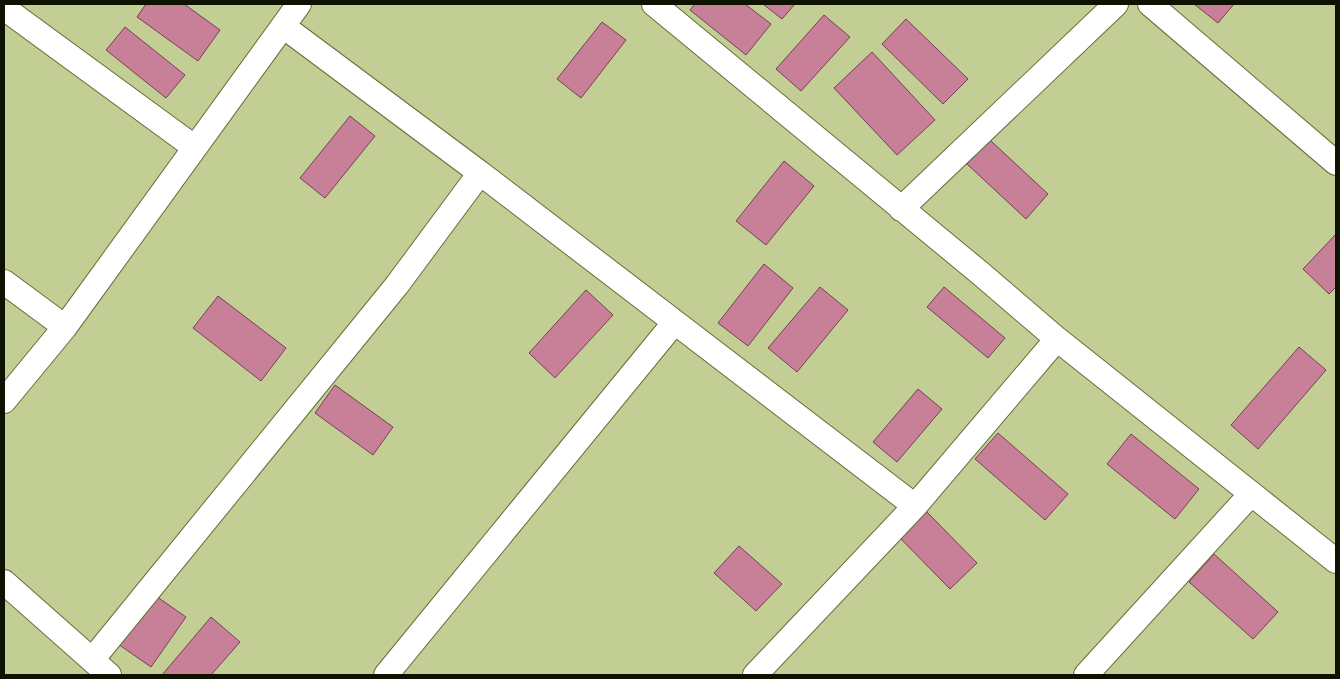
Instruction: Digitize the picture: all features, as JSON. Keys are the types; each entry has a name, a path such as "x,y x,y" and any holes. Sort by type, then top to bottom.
{"street":[{"path":"4,401 65,327 299,4"},
{"path":"901,209 1116,4"},
{"path":"1150,4 1336,162"},
{"path":"4,8 194,147"},
{"path":"668,8 901,209 1057,339 1336,561"},
{"path":"283,26 480,173 915,506"},
{"path":"4,582 100,668 398,285 480,173"},
{"path":"4,282 65,327"},
{"path":"386,675 674,323"},
{"path":"755,675 915,506 1057,339"},
{"path":"1086,675 1251,494"}],"building":[{"path":"146,4 184,4 220,30 198,61 137,17"},
{"path":"695,4 745,4 771,24 746,55 690,10"},
{"path":"763,4 795,4 782,19"},
{"path":"1194,4 1234,4 1218,23"},
{"path":"824,15 850,37 801,91 776,69"},
{"path":"906,19 968,79 943,104 882,44"},
{"path":"602,22 626,40 581,98 557,79"},
{"path":"125,27 185,75 166,98 106,50"},
{"path":"872,52 935,120 897,155 834,88"},
{"path":"350,116 375,136 325,198 300,178"},
{"path":"990,140 1048,194 1026,219 967,164"},
{"path":"784,161 814,186 766,245 736,221"},
{"path":"1336,234 1336,287 1329,294 1303,269"},
{"path":"764,264 793,288 748,346 718,323"},
{"path":"820,287 848,310 797,372 768,348"},
{"path":"944,287 1005,338 988,358 927,307"},
{"path":"586,290 613,315 555,378 529,353"},
{"path":"218,296 286,348 261,381 193,328"},
{"path":"1299,347 1326,370 1258,449 1231,425"},
{"path":"335,385 393,427 373,455 315,413"},
{"path":"918,389 942,409 897,462 873,442"},
{"path":"998,433 1068,494 1045,520 975,459"},
{"path":"1131,434 1199,489 1175,519 1107,464"},
{"path":"926,511 977,563 950,589 899,537"},
{"path":"739,546 782,584 756,611 714,573"},
{"path":"1214,554 1278,612 1253,639 1189,582"},
{"path":"153,594 186,617 151,667 118,644"},
{"path":"211,617 240,642 211,675 162,675"}]}
